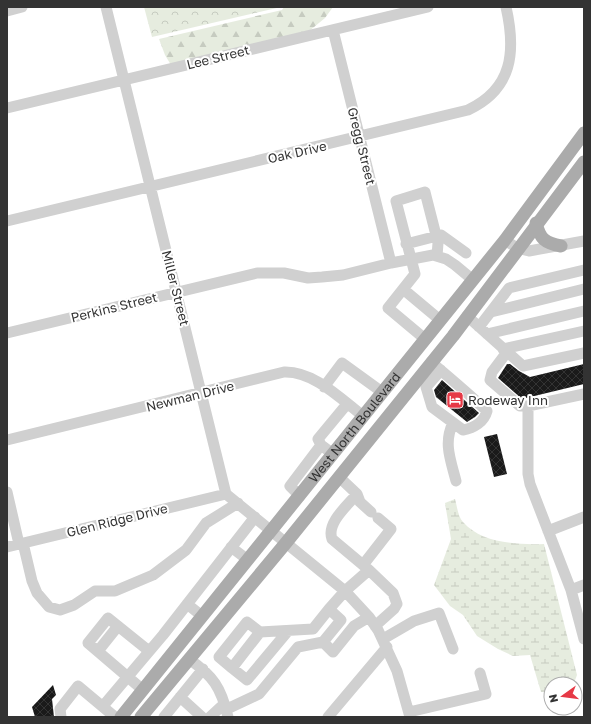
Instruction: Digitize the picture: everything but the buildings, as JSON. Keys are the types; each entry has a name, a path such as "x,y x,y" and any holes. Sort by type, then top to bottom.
{"main road":[{"name":"West North Boulevard","path":"121,717 505,240 584,133"},
{"name":"West North Boulevard","path":"141,717 339,477 436,366 467,316 517,248 536,223 580,175 584,162"},
{"path":"536,223 541,238 547,243 561,246"},
{"path":"128,717 159,679 160,668"}],"street":[{"path":"7,11 22,7"},
{"name":"Miller Street","path":"106,7 203,393 226,494"},
{"name":"Lee Street","path":"7,108 428,7"},
{"name":"Oak Drive","path":"7,221 456,114 478,105 485,100 501,82 510,62 512,37 506,7"},
{"name":"Gregg Street","path":"333,30 390,263"},
{"path":"425,339 388,308 415,274 396,201 425,192 438,243 437,256 455,265 473,280"},
{"path":"406,244 443,236 466,253"},
{"path":"505,240 517,248 529,251 584,241"},
{"name":"Perkins Street","path":"7,333 257,273 284,273 308,278 322,278 343,275 427,255 437,256"},
{"path":"483,331 491,312 509,288 584,270"},
{"path":"403,289 440,320"},
{"path":"491,312 584,290"},
{"path":"483,331 584,311"},
{"path":"467,316 523,366 584,353"},
{"path":"584,330 505,350 492,372 490,380 520,406 528,406 584,394"},
{"path":"324,387 342,363 382,392"},
{"path":"423,382 432,407 463,430 471,429 486,417 487,411 436,366"},
{"name":"Newman Drive","path":"7,440 284,372 297,373 324,387 363,416"},
{"path":"333,454 321,445 318,439 347,404"},
{"path":"528,406 528,474 530,484 571,590 584,639"},
{"path":"453,423 448,433 448,447 456,481"},
{"path":"300,496 290,486 321,445"},
{"path":"310,461 321,470"},
{"path":"288,631 247,680 219,657 247,622 260,632 313,629 366,567 391,529 360,502 358,494 339,477"},
{"path":"7,492 32,582 37,593 49,606 60,610 74,605 95,591 115,591 153,575 186,550 206,523 238,503"},
{"path":"226,494 345,592 372,621 385,643 402,686 410,714 486,694 480,673"},
{"name":"Glen Ridge Drive","path":"7,547 226,494"},
{"path":"323,642 333,652 354,626 372,621 394,609 396,604 393,593 366,567 332,539 330,534 331,526 358,494"},
{"path":"61,717 60,709 78,686 108,713 127,676 163,635 255,517"},
{"path":"548,531 584,517"},
{"path":"231,547 248,560"},
{"path":"571,590 584,585"},
{"path":"187,604 202,616"},
{"path":"210,717 259,694 298,647 323,642 341,620 329,609"},
{"path":"328,717 385,643 414,621 439,613 453,649"},
{"path":"143,690 88,643 108,618 149,650"},
{"path":"232,668 260,632"},
{"path":"163,635 178,646"},
{"path":"189,658 203,668 212,677 226,710"},
{"path":"164,717 203,668"},
{"path":"180,697 202,717"}],"green space":[{"path":"144,7 281,7 152,37"},
{"path":"284,7 333,7 325,18 308,32 171,65 165,55 159,39 282,10"},
{"path":"455,499 461,520 479,534 511,543 544,544 577,676 543,676 543,692 541,692 530,655 513,656 477,636 463,615 450,606 434,585 451,539 445,503"}],"place":[{"name":"Rodeway Inn","path":"455,400"}]}
